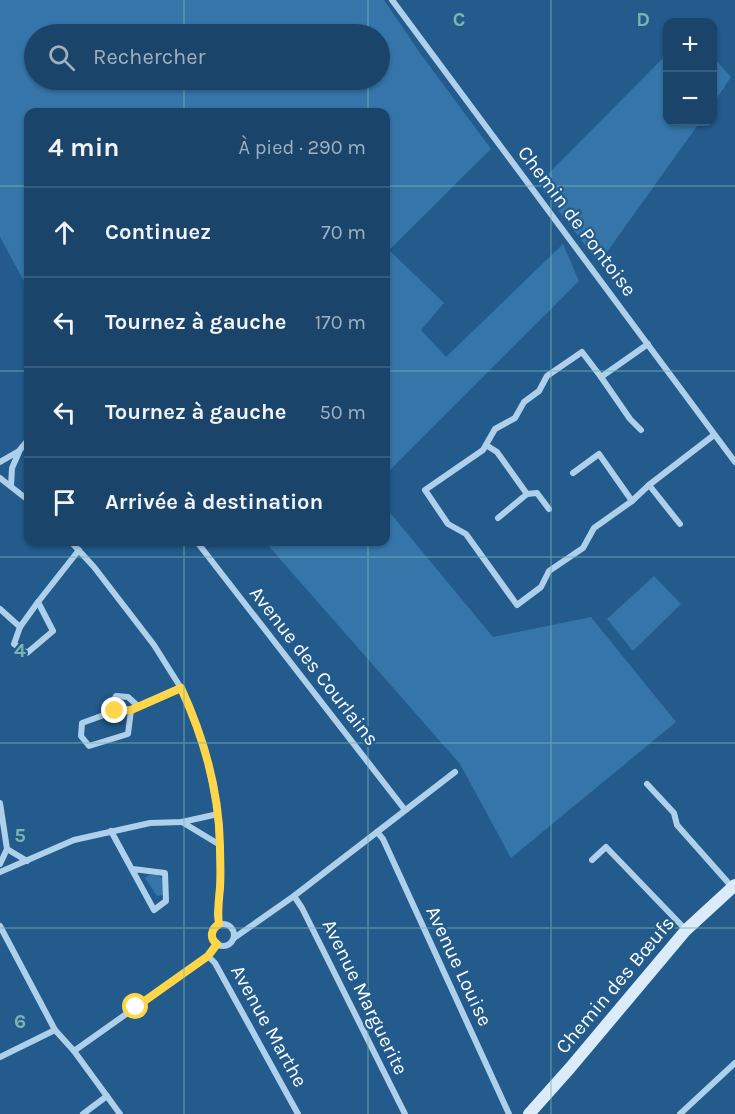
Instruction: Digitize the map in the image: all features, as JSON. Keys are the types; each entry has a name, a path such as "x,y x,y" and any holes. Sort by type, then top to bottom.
{"street":[{"name":"Chemin de Pontoise","path":"392,0 735,462"},
{"path":"601,377 648,344"},
{"path":"642,430 630,419 582,352 547,376 539,391 524,402 515,418 495,429 483,450 425,490 448,524 466,534 517,605 541,587 549,571 583,548 594,528 632,501 649,485 714,435"},
{"path":"10,486 12,468 24,445"},
{"path":"486,445 496,452 527,494"},
{"path":"0,462 19,451"},
{"path":"573,473 599,454 632,501"},
{"path":"0,478 24,497"},
{"path":"649,485 680,524"},
{"path":"498,518 527,494 537,493 549,509"},
{"path":"75,546 154,645 181,688 194,719 206,753 218,814 220,886 217,914 219,924"},
{"name":"Avenue des Courlains","path":"200,546 405,810"},
{"path":"38,602 53,632 27,653 14,644 20,627 38,602 79,550"},
{"path":"0,609 20,627"},
{"path":"131,710 128,734 89,746 81,736 82,723 115,711 131,710 181,688"},
{"path":"107,714 116,696 128,697 138,706"},
{"path":"234,938 229,926 219,924 214,928 212,935 214,942 220,946 227,946 234,938 294,896 456,772"},
{"path":"647,784 674,813 677,825 734,886"},
{"path":"0,803 7,849 0,864"},
{"path":"0,872 74,840 150,823 182,822 218,814"},
{"path":"182,822 220,844"},
{"path":"111,831 154,910 166,901 165,873 132,869"},
{"name":"Avenue Louise","path":"377,832 383,839 509,1114"},
{"path":"592,860 606,847 686,930"},
{"path":"7,849 27,861"},
{"name":"Chemin des Bœufs","path":"529,1114 686,930 734,886"},
{"name":"Avenue Marguerite","path":"294,896 405,1114"},
{"path":"0,926 56,1030 120,1114"},
{"path":"74,1051 208,956 217,944"},
{"name":"Avenue Marthe","path":"208,956 215,963 298,1114"},
{"path":"0,1057 56,1030"},
{"path":"680,1114 735,1063"},
{"path":"83,1114 107,1096"}],"shaded area":[{"path":"0,0 384,0 491,149 390,249 390,108 24,108 24,281 0,237"},
{"path":"663,58 663,126 697,126 599,263 538,184"},
{"path":"717,61 731,77 717,98"},
{"path":"563,244 579,281 390,470 390,251 444,303 421,330 446,357"},
{"path":"390,513 493,637 591,617 676,722 511,858 460,764 269,546 390,546"},
{"path":"654,576 681,604 633,651 607,619"},
{"path":"149,875 162,878 164,892 162,895 157,896 145,878"}],"route":[{"path":"115,711 131,710 181,688 206,753 218,814 220,886 217,914 219,924 212,932 212,939 217,944 208,956 136,1007"}]}
